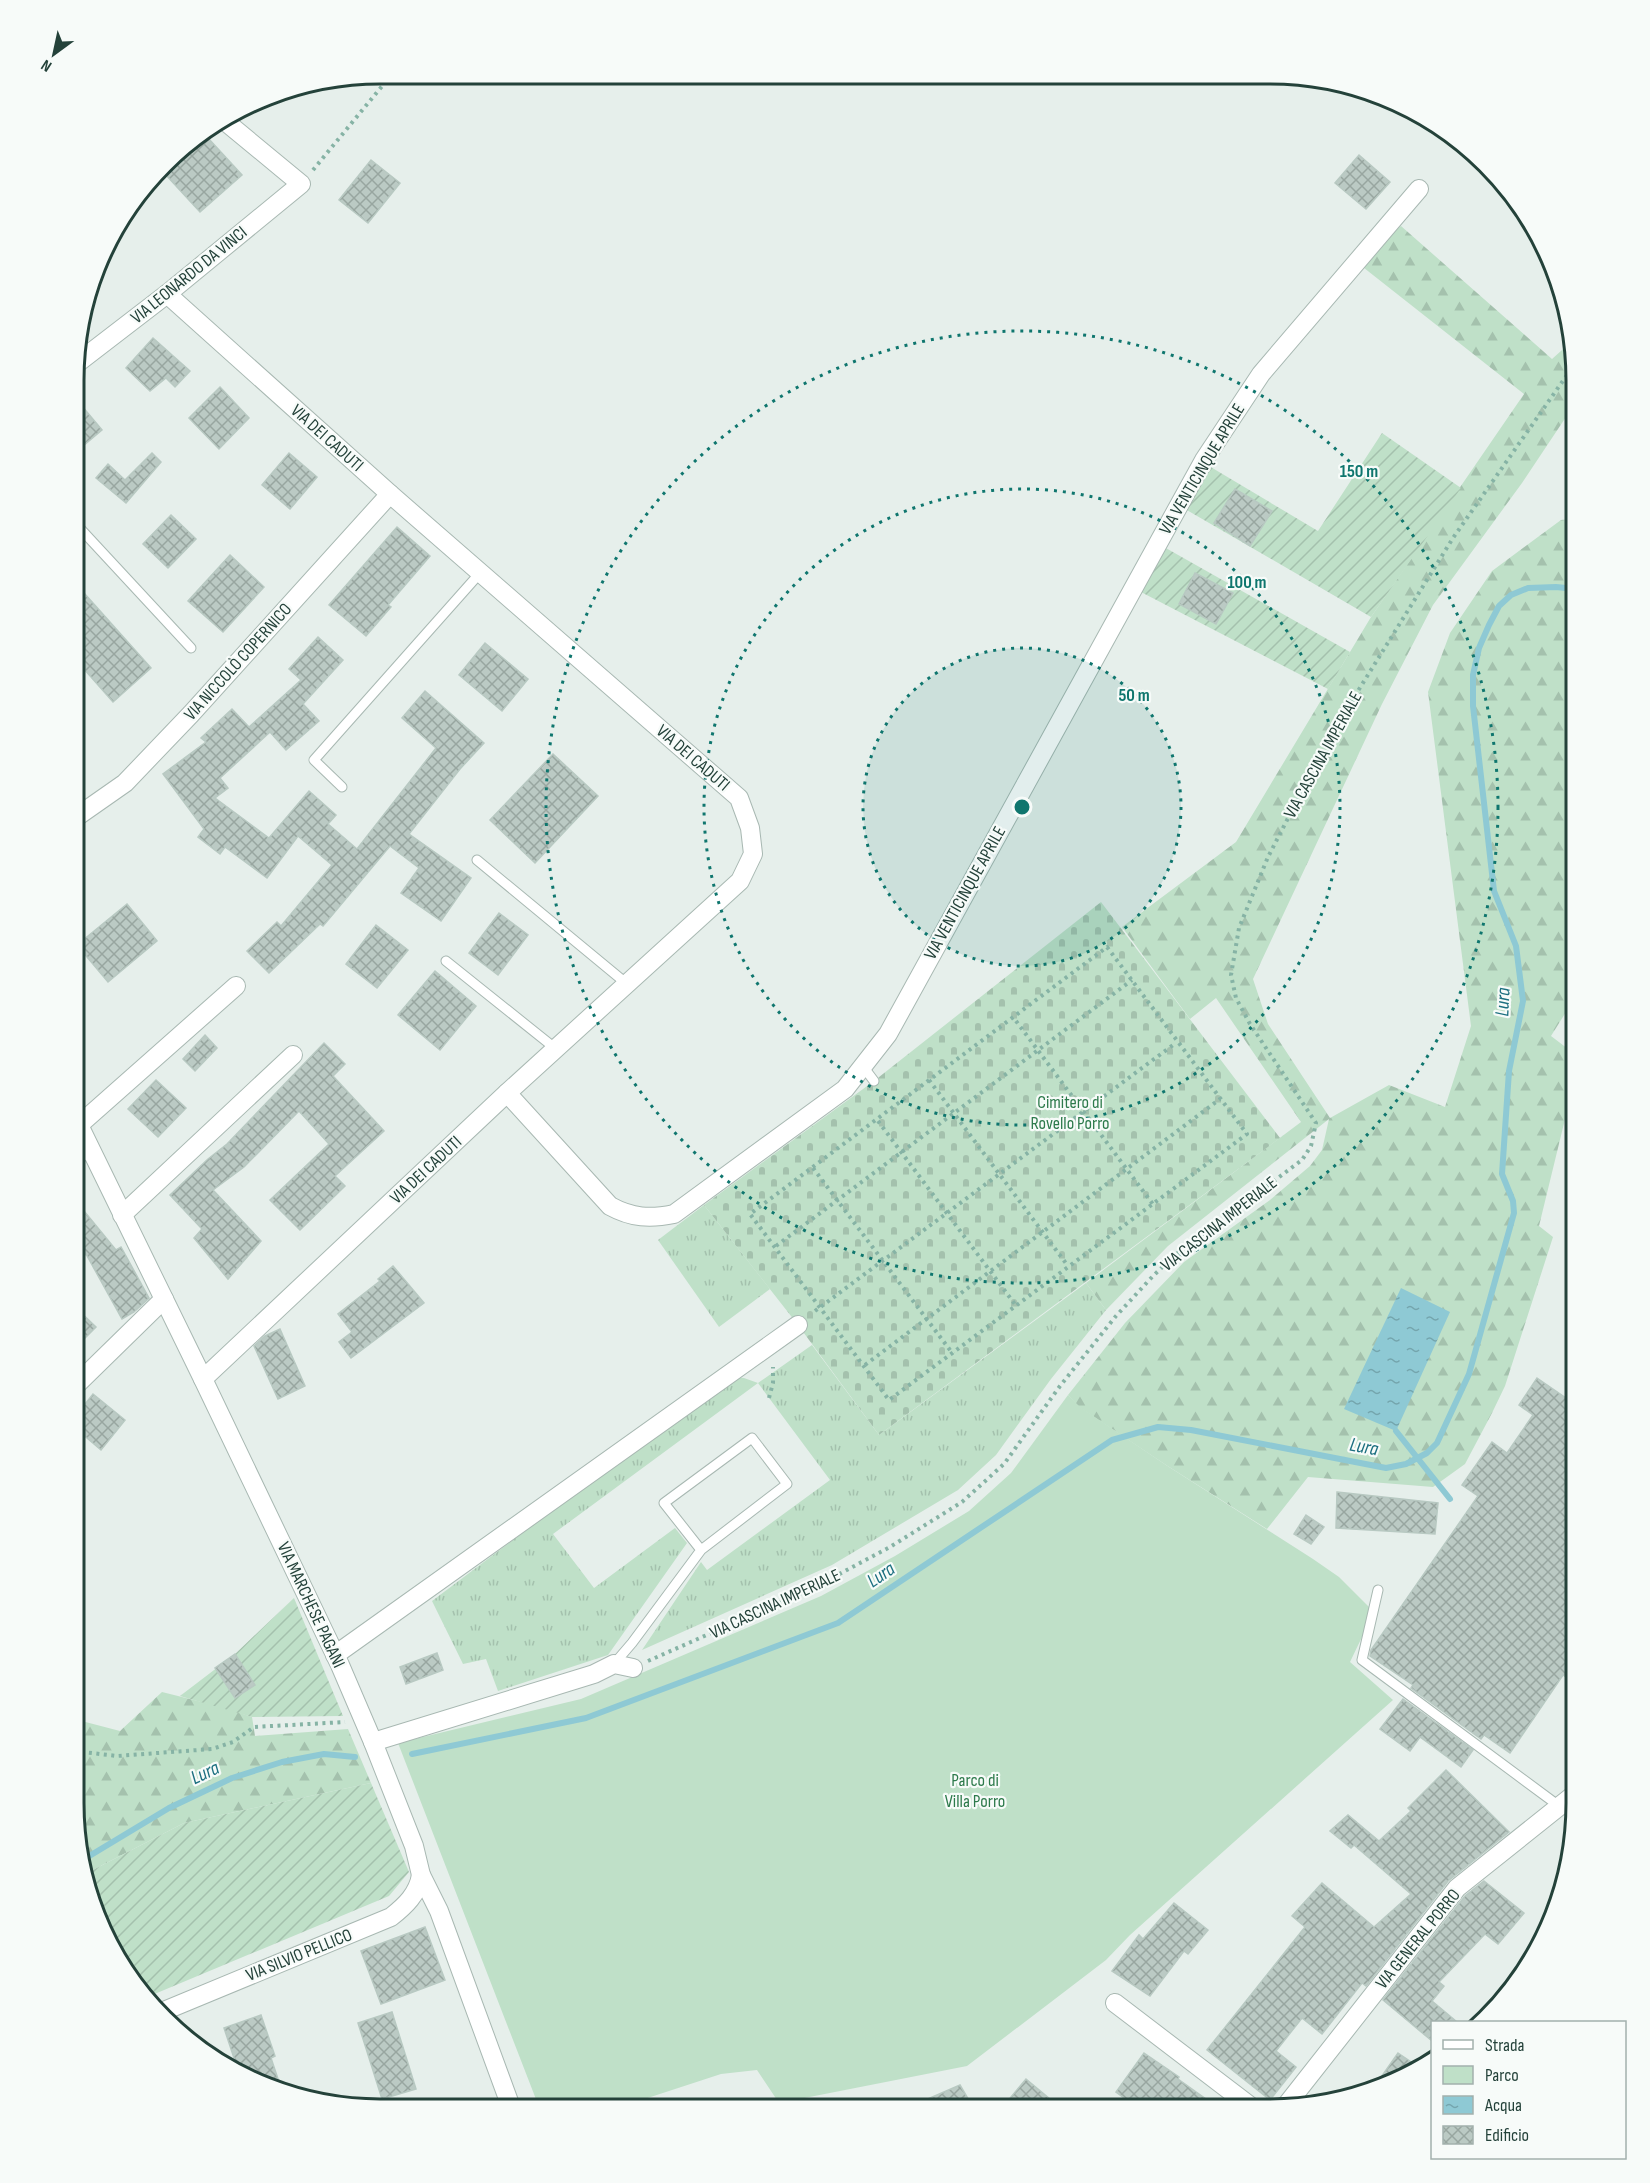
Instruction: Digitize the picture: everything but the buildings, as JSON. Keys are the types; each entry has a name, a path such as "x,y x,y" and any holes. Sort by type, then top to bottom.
{"street":[{"path":"230,125 301,184"},
{"name":"VIA LEONARDO DA VINCI","path":"85,357 167,294 301,184"},
{"name":"VIA VENTICINQUE APRILE","path":"507,1094 610,1206 625,1214 643,1218 674,1214 845,1089 888,1034 1204,460 1261,374 1419,189"},
{"name":"VIA DEI CADUTI","path":"167,294 390,494 739,798 750,828 753,854 740,881 507,1094 203,1379"},
{"name":"VIA NICCOLÒ COPERNICO","path":"84,812 125,783 191,714 390,494"},
{"path":"84,1115 236,986"},
{"path":"122,1215 293,1055"},
{"name":"VIA MARCHESE PAGANI","path":"84,1136 335,1655 373,1742 414,1846 421,1875 439,1911 508,2099"},
{"path":"84,1377 164,1299"},
{"path":"335,1655 798,1325"},
{"path":"373,1742 594,1674 614,1664 633,1668"},
{"name":"VIA GENERAL PORRO","path":"1292,2098 1457,1888 1566,1801"},
{"name":"VIA SILVIO PELLICO","path":"168,2009 391,1917 404,1907 415,1892 421,1875"},
{"path":"1115,2003 1241,2099"}],"lane":[{"path":"84,533 191,648"},
{"path":"342,787 314,760 480,573"},
{"path":"477,860 627,984"},
{"path":"446,961 556,1049"},
{"path":"862,1065 874,1081"},
{"path":"84,1155 90,1149"},
{"path":"614,1664 700,1550 787,1484 752,1438 664,1503 700,1550"},
{"path":"1378,1590 1362,1660 1560,1806"}],"path":[{"path":"301,184 384,84"},
{"name":"VIA CASCINA IMPERIALE","path":"633,1668 815,1587 890,1547 962,1502 1004,1464 1060,1386 1116,1316 1153,1276 1175,1255 1302,1160 1311,1146 1316,1123 1250,1024 1236,998 1231,975 1239,928 1268,857 1348,707 1453,538 1566,377"},
{"path":"1107,947 1247,1134 889,1400 750,1214 929,1080 1107,947"},
{"path":"776,1246 1132,980"},
{"path":"1016,1021 1154,1205"},
{"path":"815,1311 1173,1045"},
{"path":"929,1080 1068,1266"},
{"path":"866,1365 1220,1099"},
{"path":"878,1121 1017,1306"},
{"path":"813,1168 953,1354"},
{"path":"769,1346 773,1365 773,1383 769,1398"},
{"path":"84,1752 117,1756 212,1749 233,1742 254,1727 350,1722"}],"green space":[{"path":"1401,226 1552,359 1564,349 1566,417 1522,483 1433,605 1382,704 1253,979 1268,1024 1330,1118 1389,1085 1445,1107 1471,1026 1428,692 1450,633 1492,571 1561,520 1566,519 1566,1012 1551,1036 1566,1047 1566,1115 1539,1226 1553,1237 1505,1386 1465,1464 1433,1487 1308,1477 1267,1529 1079,1407 1068,1395 1125,1323 1184,1262 1270,1200 1310,1166 1322,1150 1329,1119 1168,1246 1106,1310 1086,1283 1301,1122 1216,998 1190,1019 1122,927 1236,842 1371,617 1524,394 1359,264 1372,248"},
{"path":"1382,433 1461,488 1371,617 1185,509 1209,466 1318,531"},
{"path":"1164,547 1350,652 1328,689 1139,591"},
{"name":"Cimitero di Rovello Porro","path":"1101,902 1280,1138 879,1435 798,1325 704,1205 874,1081"},
{"path":"704,1205 770,1289 719,1327 658,1240"},
{"path":"1086,1283 1106,1310 1051,1379 996,1455 958,1490 832,1565 642,1650 701,1562 707,1570 830,1480 758,1383 812,1345 879,1435"},
{"path":"730,1377 744,1378 758,1383 553,1534 594,1588 675,1528 687,1543 608,1655 498,1691 486,1659 463,1664 432,1601"},
{"name":"Parco di Villa Porro","path":"1068,1395 1080,1407 1166,1465 1339,1577 1374,1612 1350,1662 1393,1700 1130,1935 1106,1960 967,2066 799,2099 776,2099 757,2070 721,2074 645,2099 536,2099 398,1743 581,1699 821,1596 895,1556 969,1511 1011,1473"},
{"path":"294,1598 343,1716 252,1717 180,1696 235,1654"},
{"path":"162,1692 252,1717 255,1736 348,1729 371,1783 184,1823 92,1870 85,1822 84,1722 120,1731"},
{"path":"371,1783 409,1872 389,1896 155,1994 134,1967 115,1934 100,1898 92,1870 184,1823"}],"water":[{"path":"1401,1288 1450,1312 1396,1431 1344,1409"}],"waterway":[{"name":"Lura","path":"412,1754 586,1718 838,1623 1112,1440 1158,1427 1191,1430 1386,1468 1406,1464 1427,1453 1437,1443 1469,1374 1514,1213 1513,1201 1502,1174 1509,1071 1523,1001 1516,946 1494,891 1473,706 1473,675 1479,648 1499,606 1511,595 1528,588 1566,588"},
{"path":"1396,1431 1450,1499"},
{"name":"Lura","path":"89,1856 169,1808 232,1778 282,1762 324,1754 355,1757"}]}
